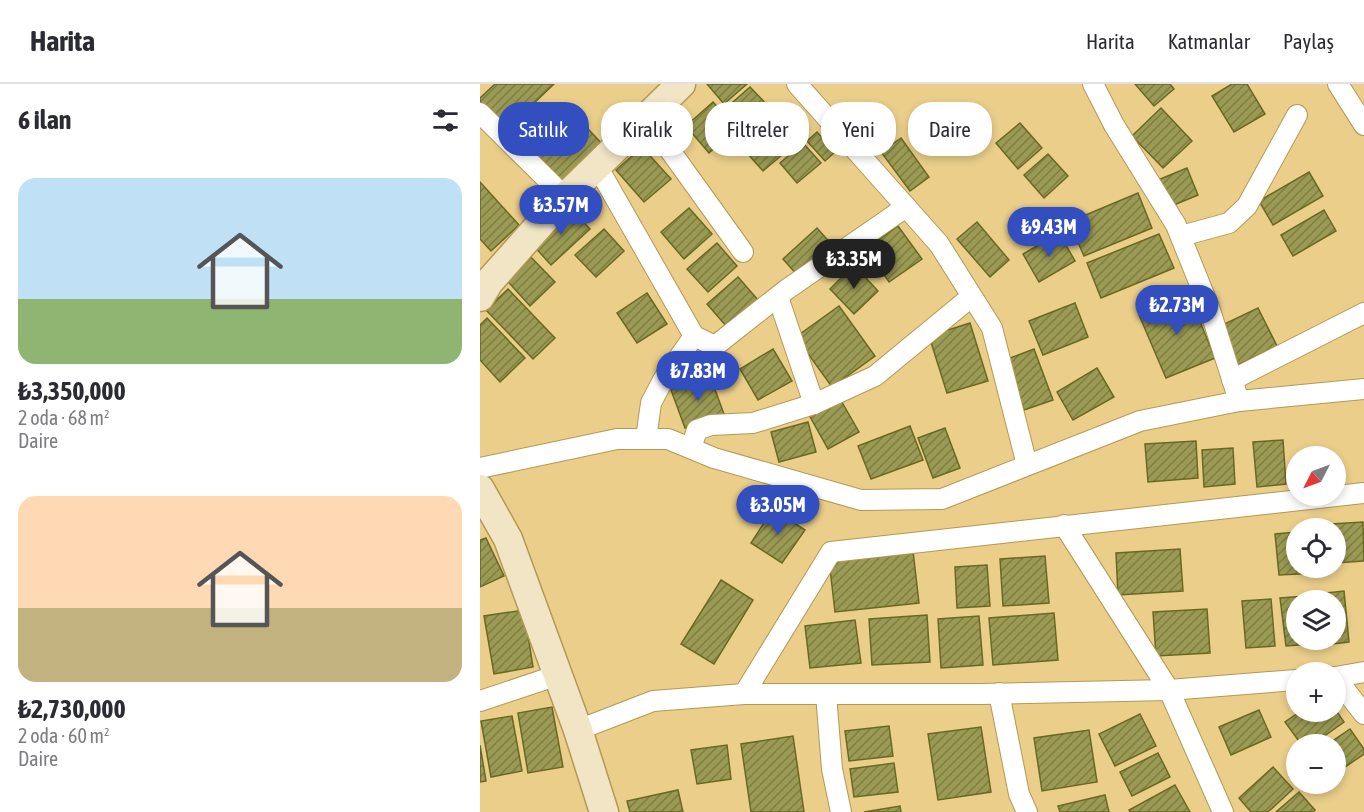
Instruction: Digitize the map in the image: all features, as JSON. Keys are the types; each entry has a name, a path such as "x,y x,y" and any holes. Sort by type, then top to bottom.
{"street":[{"path":"662,102 681,84"},
{"path":"797,84 939,244 992,328 1027,465"},
{"path":"1093,84 1114,125 1181,236 1209,308 1239,401"},
{"path":"1338,84 1364,125"},
{"path":"480,113 565,197"},
{"path":"1181,236 1229,223 1247,206 1297,115"},
{"path":"480,297 489,282 565,197 607,156"},
{"path":"674,156 743,252"},
{"path":"597,166 694,336 715,346 778,297 906,207"},
{"path":"778,297 814,404"},
{"path":"691,448 697,430 711,425 753,423 814,404 875,375 971,297"},
{"path":"1233,380 1364,314"},
{"path":"646,438 651,403 663,380 694,336"},
{"path":"480,468 616,439 668,439 714,458 861,500 942,500 1140,421 1239,401 1364,388"},
{"path":"480,489 508,539 578,730 604,812"},
{"path":"744,694 831,552 1364,493"},
{"path":"1064,525 1169,690 1223,812"},
{"path":"1346,675 1364,672"},
{"path":"480,700 558,675"},
{"path":"578,730 653,701 744,694 1169,690 1286,681"},
{"path":"1346,691 1364,714"},
{"path":"999,693 1019,794 1027,812"},
{"path":"826,694 832,769 841,812"}],"building":[{"path":"495,84 554,84 535,102 498,102 498,122 480,103 480,98"},
{"path":"707,84 747,84 726,102 722,102"},
{"path":"1135,84 1170,84 1174,89 1154,106"},
{"path":"1232,84 1247,84 1265,114 1234,132 1212,96"},
{"path":"750,87 764,102 733,102"},
{"path":"1161,108 1192,141 1163,168 1132,136"},
{"path":"705,109 705,148 693,134 693,120"},
{"path":"1020,123 1042,148 1018,169 996,143"},
{"path":"589,130 601,143 601,147 559,186 532,156 589,156"},
{"path":"817,132 821,136 821,156 831,156 825,161 809,143 809,139"},
{"path":"901,138 908,148 908,156 914,156 929,177 910,191 884,156 896,156 896,142"},
{"path":"809,150 821,163 797,183 780,163 788,156 809,156"},
{"path":"1048,154 1068,176 1044,198 1024,175"},
{"path":"632,156 650,156 671,179 644,202 616,170"},
{"path":"750,156 781,156 763,171"},
{"path":"1187,168 1198,195 1169,207 1158,180"},
{"path":"1309,172 1323,196 1273,225 1259,201"},
{"path":"480,182 519,225 491,251 480,239"},
{"path":"1138,193 1152,228 1084,256 1069,222"},
{"path":"570,208 590,229 551,265 532,244"},
{"path":"689,208 712,234 684,259 661,232"},
{"path":"1324,210 1336,231 1293,256 1281,235"},
{"path":"977,222 1009,260 990,277 957,239"},
{"path":"898,226 922,259 889,282 866,249"},
{"path":"817,228 833,246 798,276 783,259"},
{"path":"604,229 624,251 596,277 575,255"},
{"path":"1059,233 1075,261 1039,282 1023,254"},
{"path":"1159,234 1174,268 1101,298 1087,263"},
{"path":"717,243 737,266 708,292 687,269"},
{"path":"526,252 555,282 530,306 502,275"},
{"path":"854,265 878,291 854,314 830,289"},
{"path":"738,277 758,300 727,327 707,304"},
{"path":"508,289 555,338 533,359 486,310"},
{"path":"647,293 667,324 637,343 617,313"},
{"path":"1189,295 1215,358 1166,378 1139,315"},
{"path":"1075,303 1088,337 1043,355 1029,321"},
{"path":"839,306 875,356 832,387 796,337"},
{"path":"1258,308 1277,346 1236,366 1218,327"},
{"path":"487,318 525,358 500,382 480,360 480,325"},
{"path":"970,323 988,381 947,393 929,336"},
{"path":"773,349 792,381 758,400 740,369"},
{"path":"1034,349 1053,400 1024,410 1005,360"},
{"path":"1097,368 1114,397 1073,420 1057,392"},
{"path":"710,376 724,414 685,428 671,390"},
{"path":"839,397 859,432 828,449 808,413"},
{"path":"808,422 816,452 779,462 771,432"},
{"path":"910,426 923,460 871,479 858,446"},
{"path":"945,428 960,468 933,478 918,438"},
{"path":"1283,440 1286,484 1257,487 1253,442"},
{"path":"1196,441 1198,478 1148,482 1145,444"},
{"path":"1233,448 1235,484 1204,487 1202,450"},
{"path":"773,509 805,530 782,563 751,543"},
{"path":"1363,522 1364,561 1346,562 1346,523"},
{"path":"1286,533 1286,575 1279,575 1275,534"},
{"path":"486,538 504,576 480,587 480,540"},
{"path":"1180,549 1183,591 1118,595 1116,553"},
{"path":"913,551 919,603 835,612 829,560"},
{"path":"1045,556 1049,603 1003,606 1000,559"},
{"path":"987,565 990,606 957,608 955,567"},
{"path":"721,580 753,600 714,664 681,644"},
{"path":"1280,598 1286,598 1286,646"},
{"path":"1271,599 1275,646 1246,648 1242,601"},
{"path":"1207,609 1210,653 1156,656 1153,612"},
{"path":"524,610 533,667 494,674 484,616"},
{"path":"1346,611 1349,642 1346,642"},
{"path":"1054,613 1058,660 993,665 989,618"},
{"path":"927,615 930,662 872,665 869,619"},
{"path":"979,616 983,665 941,668 938,619"},
{"path":"855,620 861,663 810,668 805,626"},
{"path":"552,707 563,767 528,773 518,713"},
{"path":"1259,710 1271,737 1231,755 1219,727"},
{"path":"1140,714 1156,746 1115,766 1099,734"},
{"path":"512,716 522,771 491,777 481,721"},
{"path":"1285,722 1344,722 1327,734 1294,734"},
{"path":"889,726 893,756 849,761 845,731"},
{"path":"981,727 991,792 938,800 928,734"},
{"path":"1350,729 1364,749 1364,754 1346,766 1346,734 1343,734"},
{"path":"1089,730 1097,782 1042,791 1034,738"},
{"path":"793,736 804,812 751,812 741,744"},
{"path":"480,745 486,781 480,782"},
{"path":"727,745 731,779 697,784 691,750"},
{"path":"1158,753 1170,777 1132,796 1120,772"},
{"path":"894,763 898,792 854,797 850,769"},
{"path":"1273,767 1286,781 1288,794 1268,812 1251,812 1239,798"},
{"path":"1175,785 1190,812 1130,812 1129,810"},
{"path":"678,790 683,812 630,812 627,801"},
{"path":"1297,794 1301,794 1315,810 1313,812 1276,812"},
{"path":"1105,795 1109,812 1060,812 1058,806"},
{"path":"900,806 901,812 864,812"}]}
